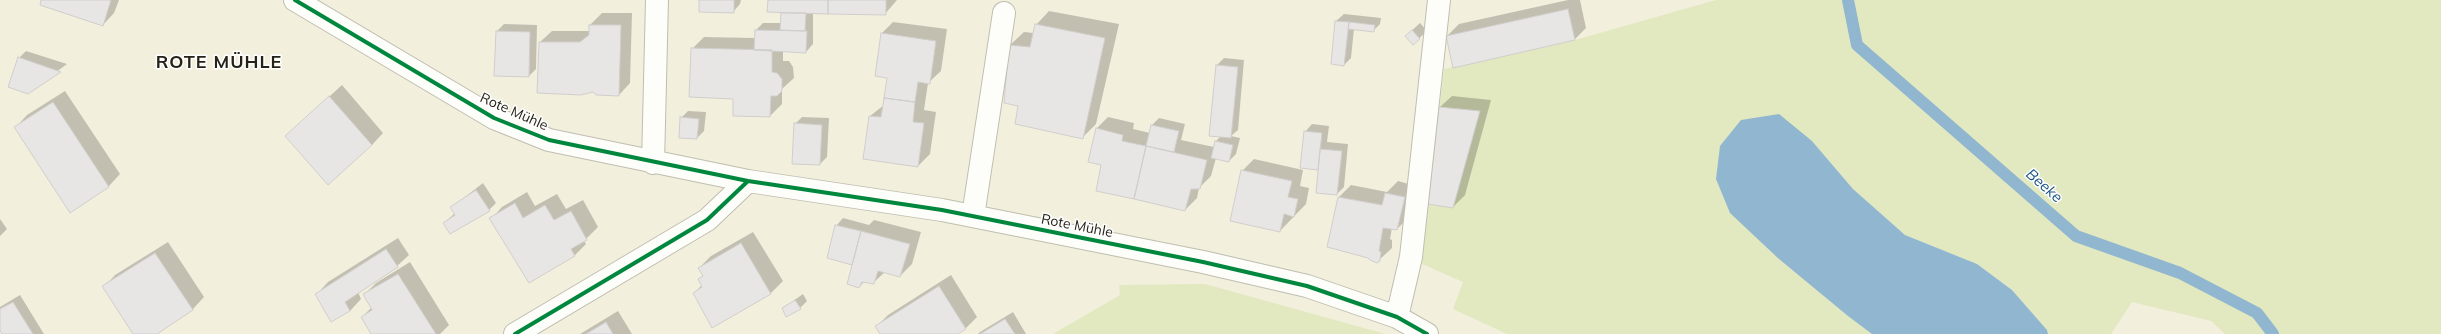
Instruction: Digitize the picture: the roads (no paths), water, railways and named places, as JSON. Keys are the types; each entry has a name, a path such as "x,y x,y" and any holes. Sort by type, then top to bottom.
{"street":[{"name":"Rote Mühle","path":"295,0 494,118 549,140 748,181 973,216 1204,262 1307,286 1397,317 1427,334"},
{"path":"653,162 658,0"},
{"path":"1397,317 1412,257 1439,0"},
{"path":"973,216 1004,13"},
{"path":"515,334 707,220 748,181"}],"water":[{"path":"1779,114 1812,141 1853,189 1905,235 1977,264 2012,290 2047,330 2048,334 1872,334 1848,316 1779,259 1730,213 1716,179 1720,146 1741,120"}],"waterway":[{"name":"Beeke","path":"1848,0 1857,45 2076,236 2180,273 2257,313 2273,334"}],"district":[{"name":"ROTE MÜHLE","path":"219,63"}]}
